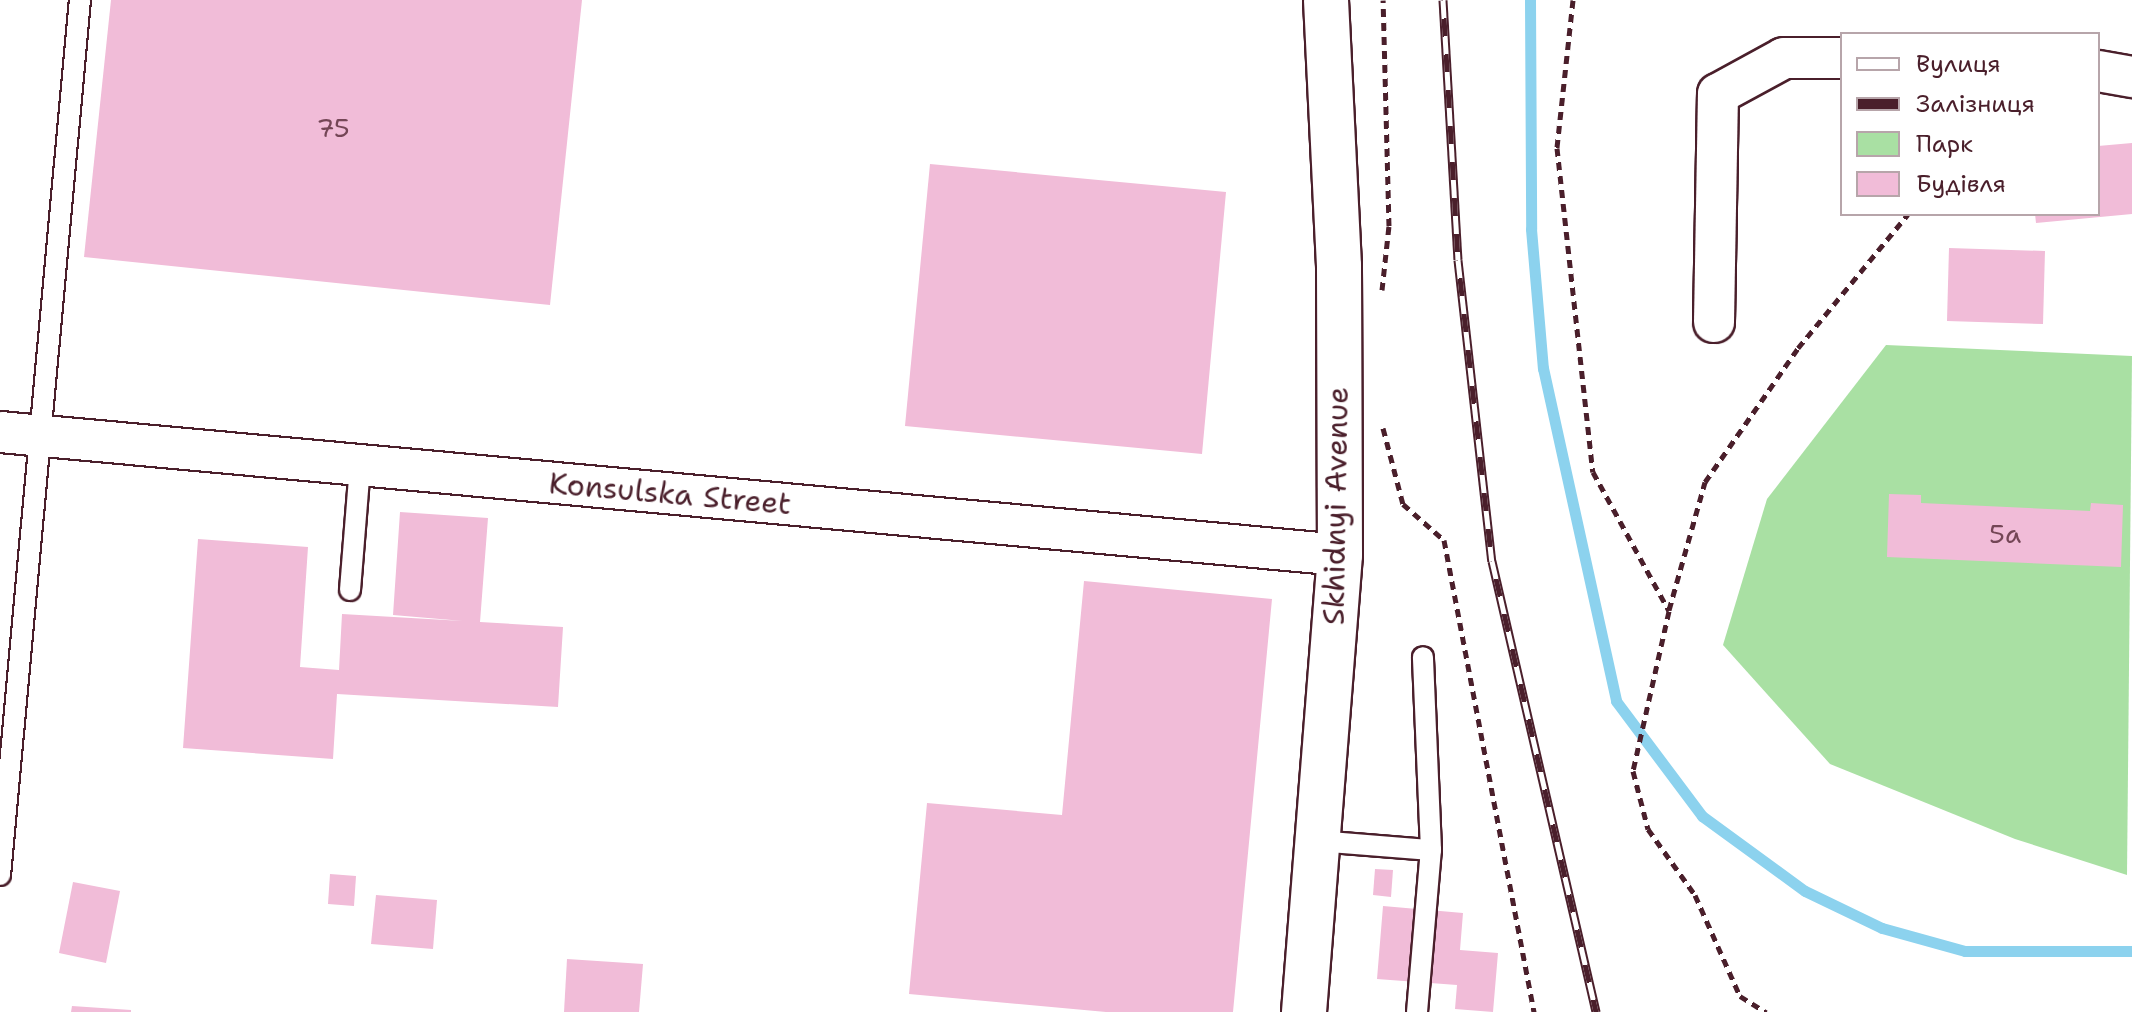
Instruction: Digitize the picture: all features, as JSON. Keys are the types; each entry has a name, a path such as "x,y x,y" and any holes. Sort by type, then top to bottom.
{"main road":[{"name":"Skhidnyi Avenue","path":"1304,1012 1340,555 1339,266 1326,0"}],"street":[{"path":"1714,322 1718,94 1784,58 1840,58"},
{"path":"2100,71 2132,77"},
{"name":"Konsulska Street","path":"19,434 1340,555"}],"lane":[{"path":"0,875 19,434 80,0"},
{"path":"350,590 360,465"},
{"path":"1417,1012 1431,850 1423,657"},
{"path":"1318,841 1431,850"}],"path":[{"path":"1382,296 1389,226 1383,0"},
{"path":"1573,0 1557,148 1593,472 1669,611"},
{"path":"1766,1012 1740,996 1695,895 1648,829 1633,771 1649,714 1669,611 1705,482 1798,348 1906,216"},
{"path":"1382,410 1403,504 1444,540 1534,1012"}],"green space":[{"path":"1886,345 2132,356 2127,875 2015,839 1830,764 1723,645 1767,499"}],"building":[{"path":"111,0 582,0 550,305 84,257"},
{"path":"2132,143 2132,214 2036,223 2035,216 2100,216 2100,146"},
{"path":"930,164 1226,192 1202,454 905,426"},
{"path":"1949,248 2045,251 2043,324 1947,321"},
{"path":"1889,494 1921,495 1921,503 2090,511 2091,503 2123,505 2121,567 1887,557"},
{"path":"400,512 488,518 480,622 563,627 558,707 337,694 333,759 183,748 198,539 308,547 300,667 339,670 342,614 463,621 393,615"},
{"path":"1084,581 1272,599 1233,1012 1106,1012 909,994 927,803 1062,815"},
{"path":"1375,869 1393,870 1391,897 1373,895"},
{"path":"330,874 356,876 354,906 328,904"},
{"path":"73,882 120,891 106,963 59,953"},
{"path":"376,895 437,900 433,949 371,944"},
{"path":"1383,906 1463,913 1460,950 1498,953 1493,1012 1455,1009 1457,985 1377,979"},
{"path":"567,959 643,964 639,1012 564,1012"},
{"path":"72,1006 131,1010 131,1012 71,1012"}],"waterway":[{"path":"1530,0 1531,229 1543,368 1616,701 1702,816 1805,891 1882,928 1965,951 2132,951"}],"railway":[{"path":"1443,0 1458,260 1492,561 1596,1012"}]}
